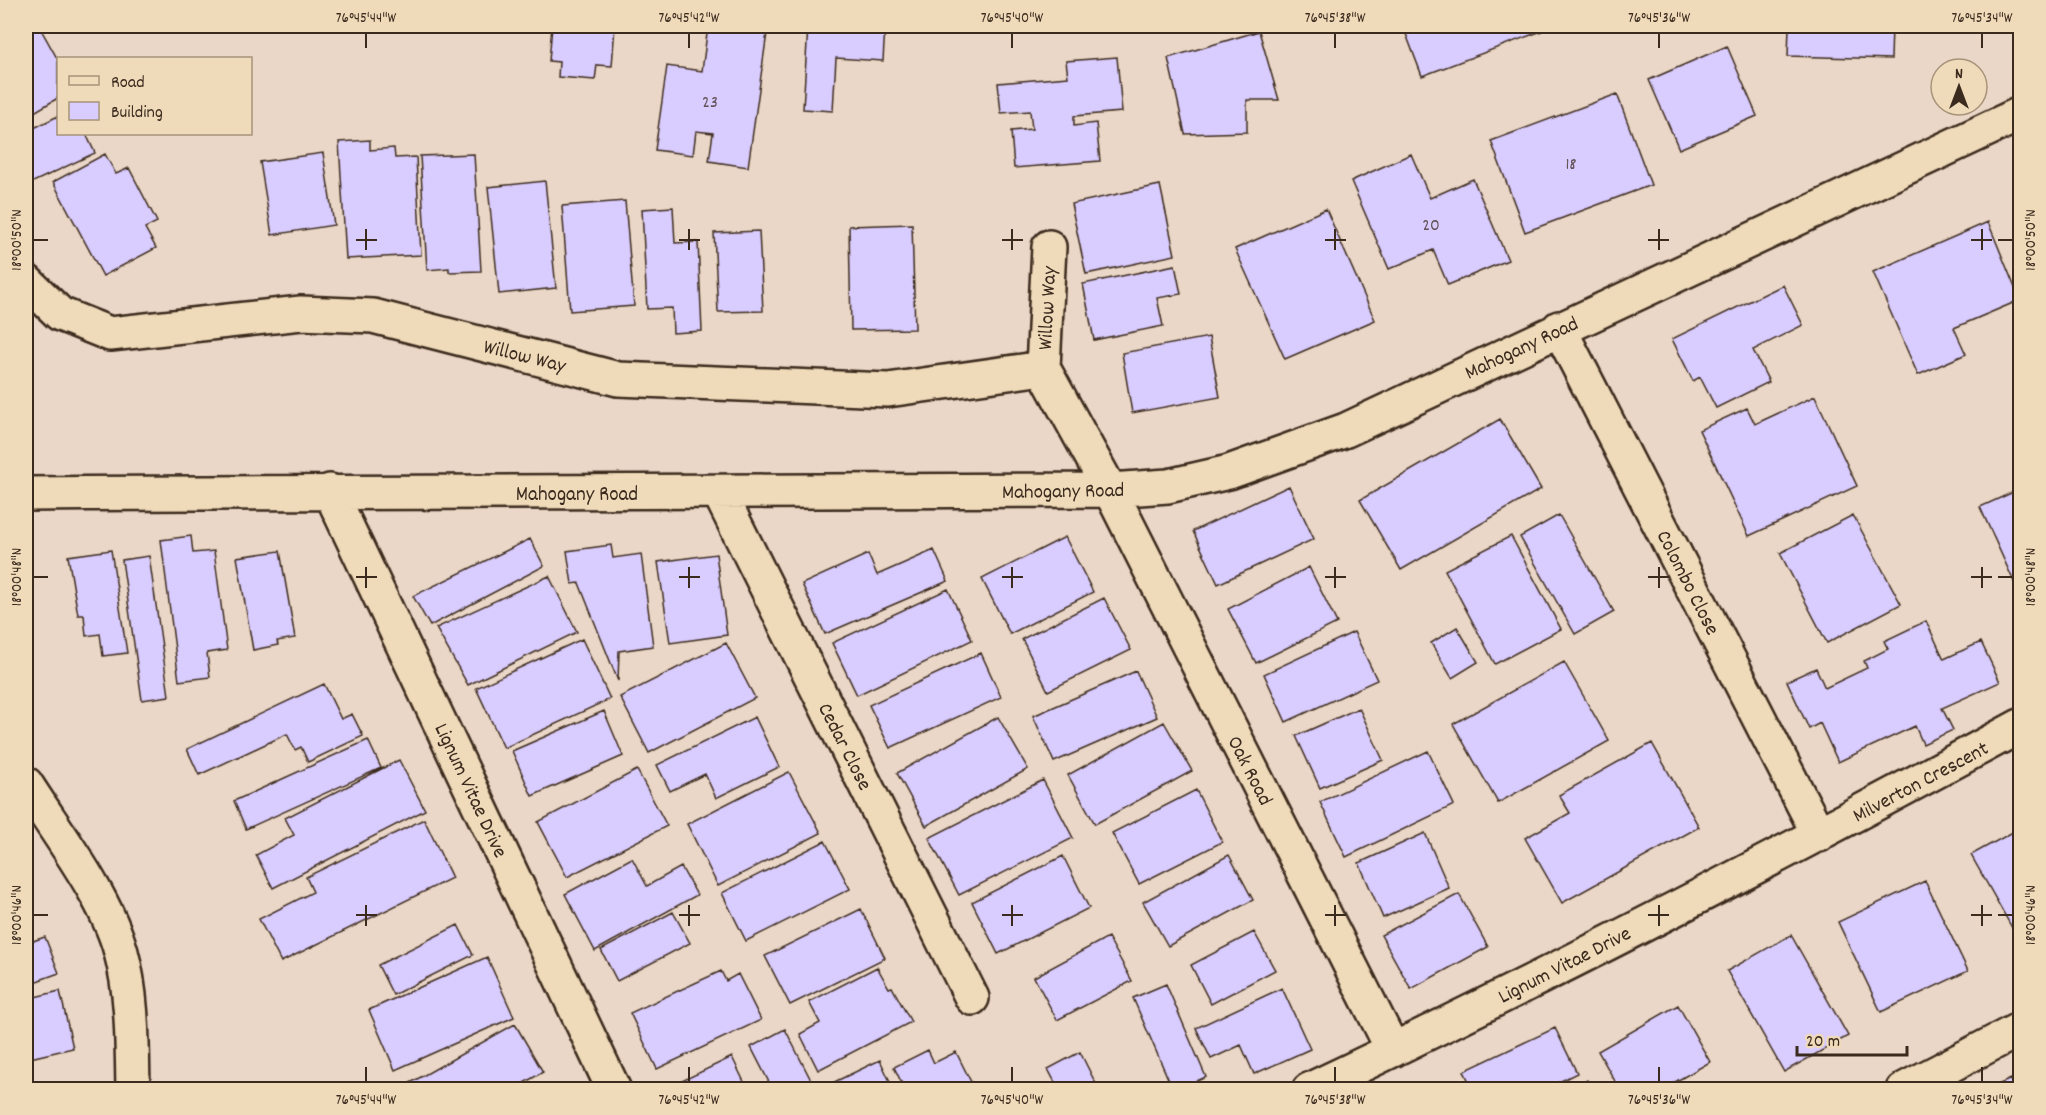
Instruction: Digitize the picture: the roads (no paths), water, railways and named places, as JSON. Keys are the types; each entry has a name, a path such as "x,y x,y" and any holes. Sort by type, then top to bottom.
{"street":[{"name":"Mahogany Road","path":"26,494 330,491 720,494 1110,490 1168,486 1229,472 1346,430 1559,328 2020,114"},
{"name":"Willow Way","path":"1049,247 1043,368 1110,490"},
{"name":"Willow Way","path":"26,281 60,314 110,334 300,313 373,316 618,379 888,390 1043,368"},
{"name":"Colombo Close","path":"1559,328 1819,835"},
{"name":"Oak Road","path":"1110,490 1393,1050"},
{"name":"Lignum Vitae Drive","path":"330,491 614,1089"},
{"name":"Cedar Close","path":"720,494 972,998"},
{"name":"Milverton Crescent","path":"1819,835 2020,726"},
{"path":"26,784 102,905 121,951 130,1009 134,1089"},
{"name":"Lignum Vitae Drive","path":"1309,1089 1393,1050 1819,835"},
{"path":"1903,1089 2020,1029"}]}
